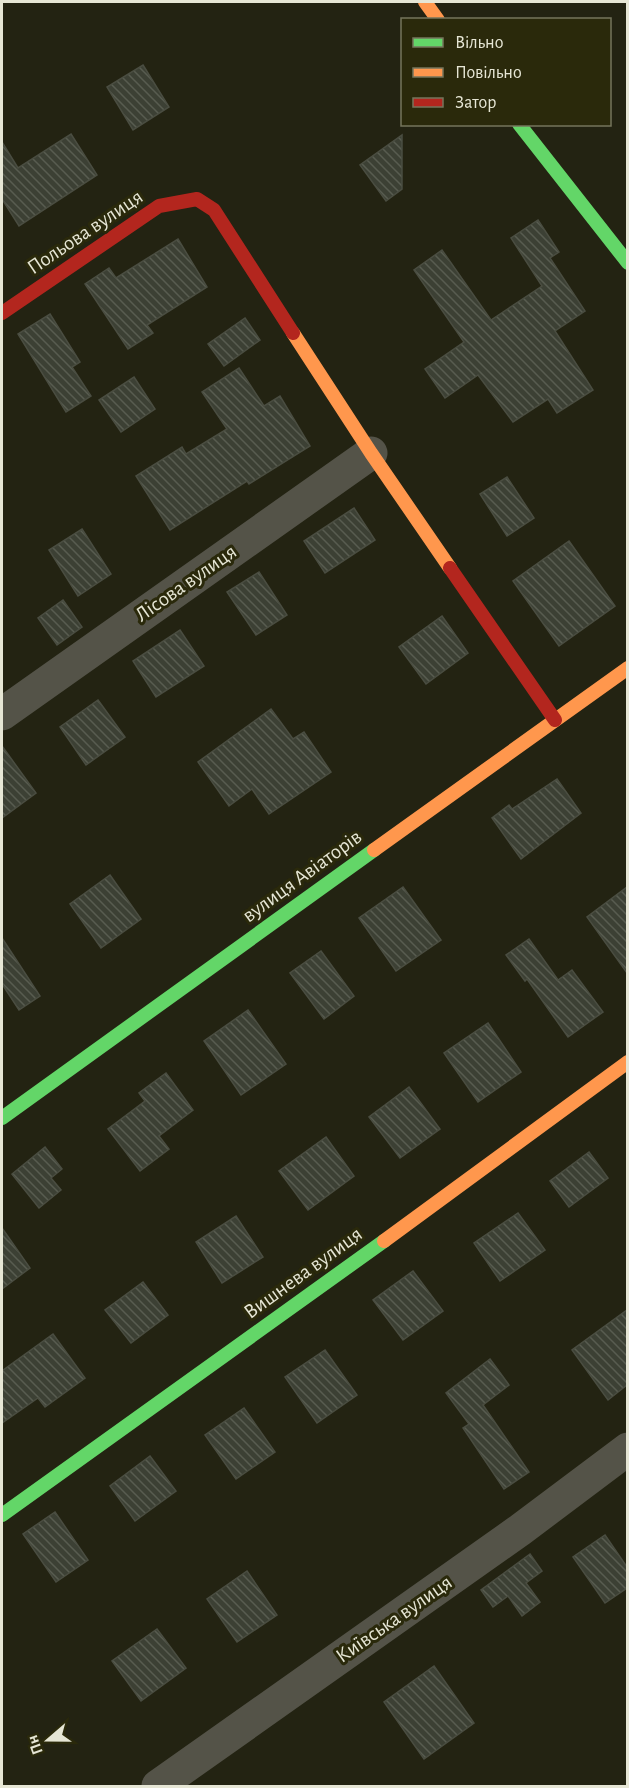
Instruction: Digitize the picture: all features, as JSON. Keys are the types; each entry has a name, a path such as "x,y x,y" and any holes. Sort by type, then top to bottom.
{"street":[{"path":"424,2 436,18"},
{"path":"521,126 627,263"},
{"name":"Польова вулиця","path":"2,314 159,206 197,199 214,210 371,453"},
{"path":"371,453 555,720"},
{"name":"Лісова вулиця","path":"2,714 371,453"},
{"name":"вулиця Авіаторів","path":"2,1118 627,668"},
{"name":"Вишнева вулиця","path":"2,1515 336,1276 627,1062"},
{"name":"Київська вулиця","path":"158,1786 520,1530 627,1449"}],"building":[{"path":"143,65 169,107 133,130 107,87"},
{"path":"71,134 97,175 19,226 2,199 2,142 18,168"},
{"path":"402,135 402,189 386,201 360,165"},
{"path":"538,220 559,252 550,258 585,311 555,331 593,390 557,413 548,399 513,422 478,375 445,398 425,369 464,342 414,270 442,250 491,320 542,286 511,238"},
{"path":"178,239 207,287 147,325 153,333 128,349 85,284 109,268 116,278"},
{"path":"50,314 80,362 72,367 91,396 66,412 18,334"},
{"path":"245,318 260,340 224,366 208,344"},
{"path":"239,368 264,406 280,396 310,446 249,484 247,481 170,530 136,476 182,447 186,454 227,429 202,392"},
{"path":"134,377 155,409 121,432 99,400"},
{"path":"507,477 534,518 507,536 480,494"},
{"path":"354,508 375,540 325,573 304,541"},
{"path":"82,529 111,574 78,596 49,550"},
{"path":"569,541 615,606 559,646 513,581"},
{"path":"259,572 287,615 256,635 227,592"},
{"path":"63,600 82,627 57,645 38,618"},
{"path":"442,616 468,653 426,684 399,647"},
{"path":"180,630 204,666 156,697 133,661"},
{"path":"98,700 125,737 86,765 60,727"},
{"path":"271,709 293,739 304,732 331,772 269,814 252,789 229,806 198,762"},
{"path":"2,746 36,793 2,818"},
{"path":"557,779 581,813 521,859 492,818 509,805 512,809"},
{"path":"110,875 141,919 101,948 70,904"},
{"path":"403,887 441,940 396,971 359,918"},
{"path":"627,887 627,973 587,917"},
{"path":"2,938 40,996 19,1010 2,984"},
{"path":"529,939 558,980 572,970 603,1012 568,1037 527,979 525,981 506,955"},
{"path":"321,951 354,996 324,1019 290,973"},
{"path":"248,1010 286,1064 241,1095 204,1041"},
{"path":"488,1023 521,1072 478,1102 444,1053"},
{"path":"166,1073 193,1110 159,1136 169,1149 140,1171 108,1129 145,1101 139,1093"},
{"path":"409,1087 440,1129 400,1158 369,1117"},
{"path":"326,1137 354,1176 308,1210 279,1171"},
{"path":"45,1147 62,1169 51,1178 61,1190 39,1208 12,1174"},
{"path":"589,1152 608,1178 569,1207 550,1181"},
{"path":"518,1213 545,1250 500,1281 474,1243"},
{"path":"236,1216 263,1257 222,1283 196,1242"},
{"path":"2,1228 30,1268 2,1289"},
{"path":"413,1271 443,1311 403,1340 373,1300"},
{"path":"143,1282 168,1315 131,1343 105,1310"},
{"path":"627,1310 627,1385 608,1400 572,1350"},
{"path":"53,1334 85,1378 45,1407 38,1398 2,1423 2,1371"},
{"path":"325,1350 357,1395 317,1423 285,1377"},
{"path":"490,1359 509,1385 483,1405 529,1472 504,1489 463,1428 469,1424 446,1393"},
{"path":"244,1408 275,1452 236,1479 205,1435"},
{"path":"150,1456 176,1491 135,1521 110,1486"},
{"path":"55,1512 88,1560 56,1582 23,1534"},
{"path":"605,1535 627,1567 627,1588 605,1603 573,1557"},
{"path":"530,1554 542,1571 526,1583 540,1602 522,1616 508,1596 493,1607 481,1590"},
{"path":"247,1571 277,1615 237,1642 207,1599"},
{"path":"157,1629 186,1668 141,1701 112,1661"},
{"path":"434,1666 474,1723 424,1759 384,1702"}],"traffic: fast":[{"path":"521,126 628,263"},
{"path":"2,1118 374,850"},
{"path":"2,1515 384,1241"}],"traffic: slow":[{"path":"425,2 437,18"},
{"path":"293,333 371,453 450,568"},
{"path":"374,850 628,668"},
{"path":"384,1241 628,1062"}],"traffic: jam":[{"path":"2,313 159,206 197,199 214,210 293,333"},
{"path":"450,568 555,720"}]}
